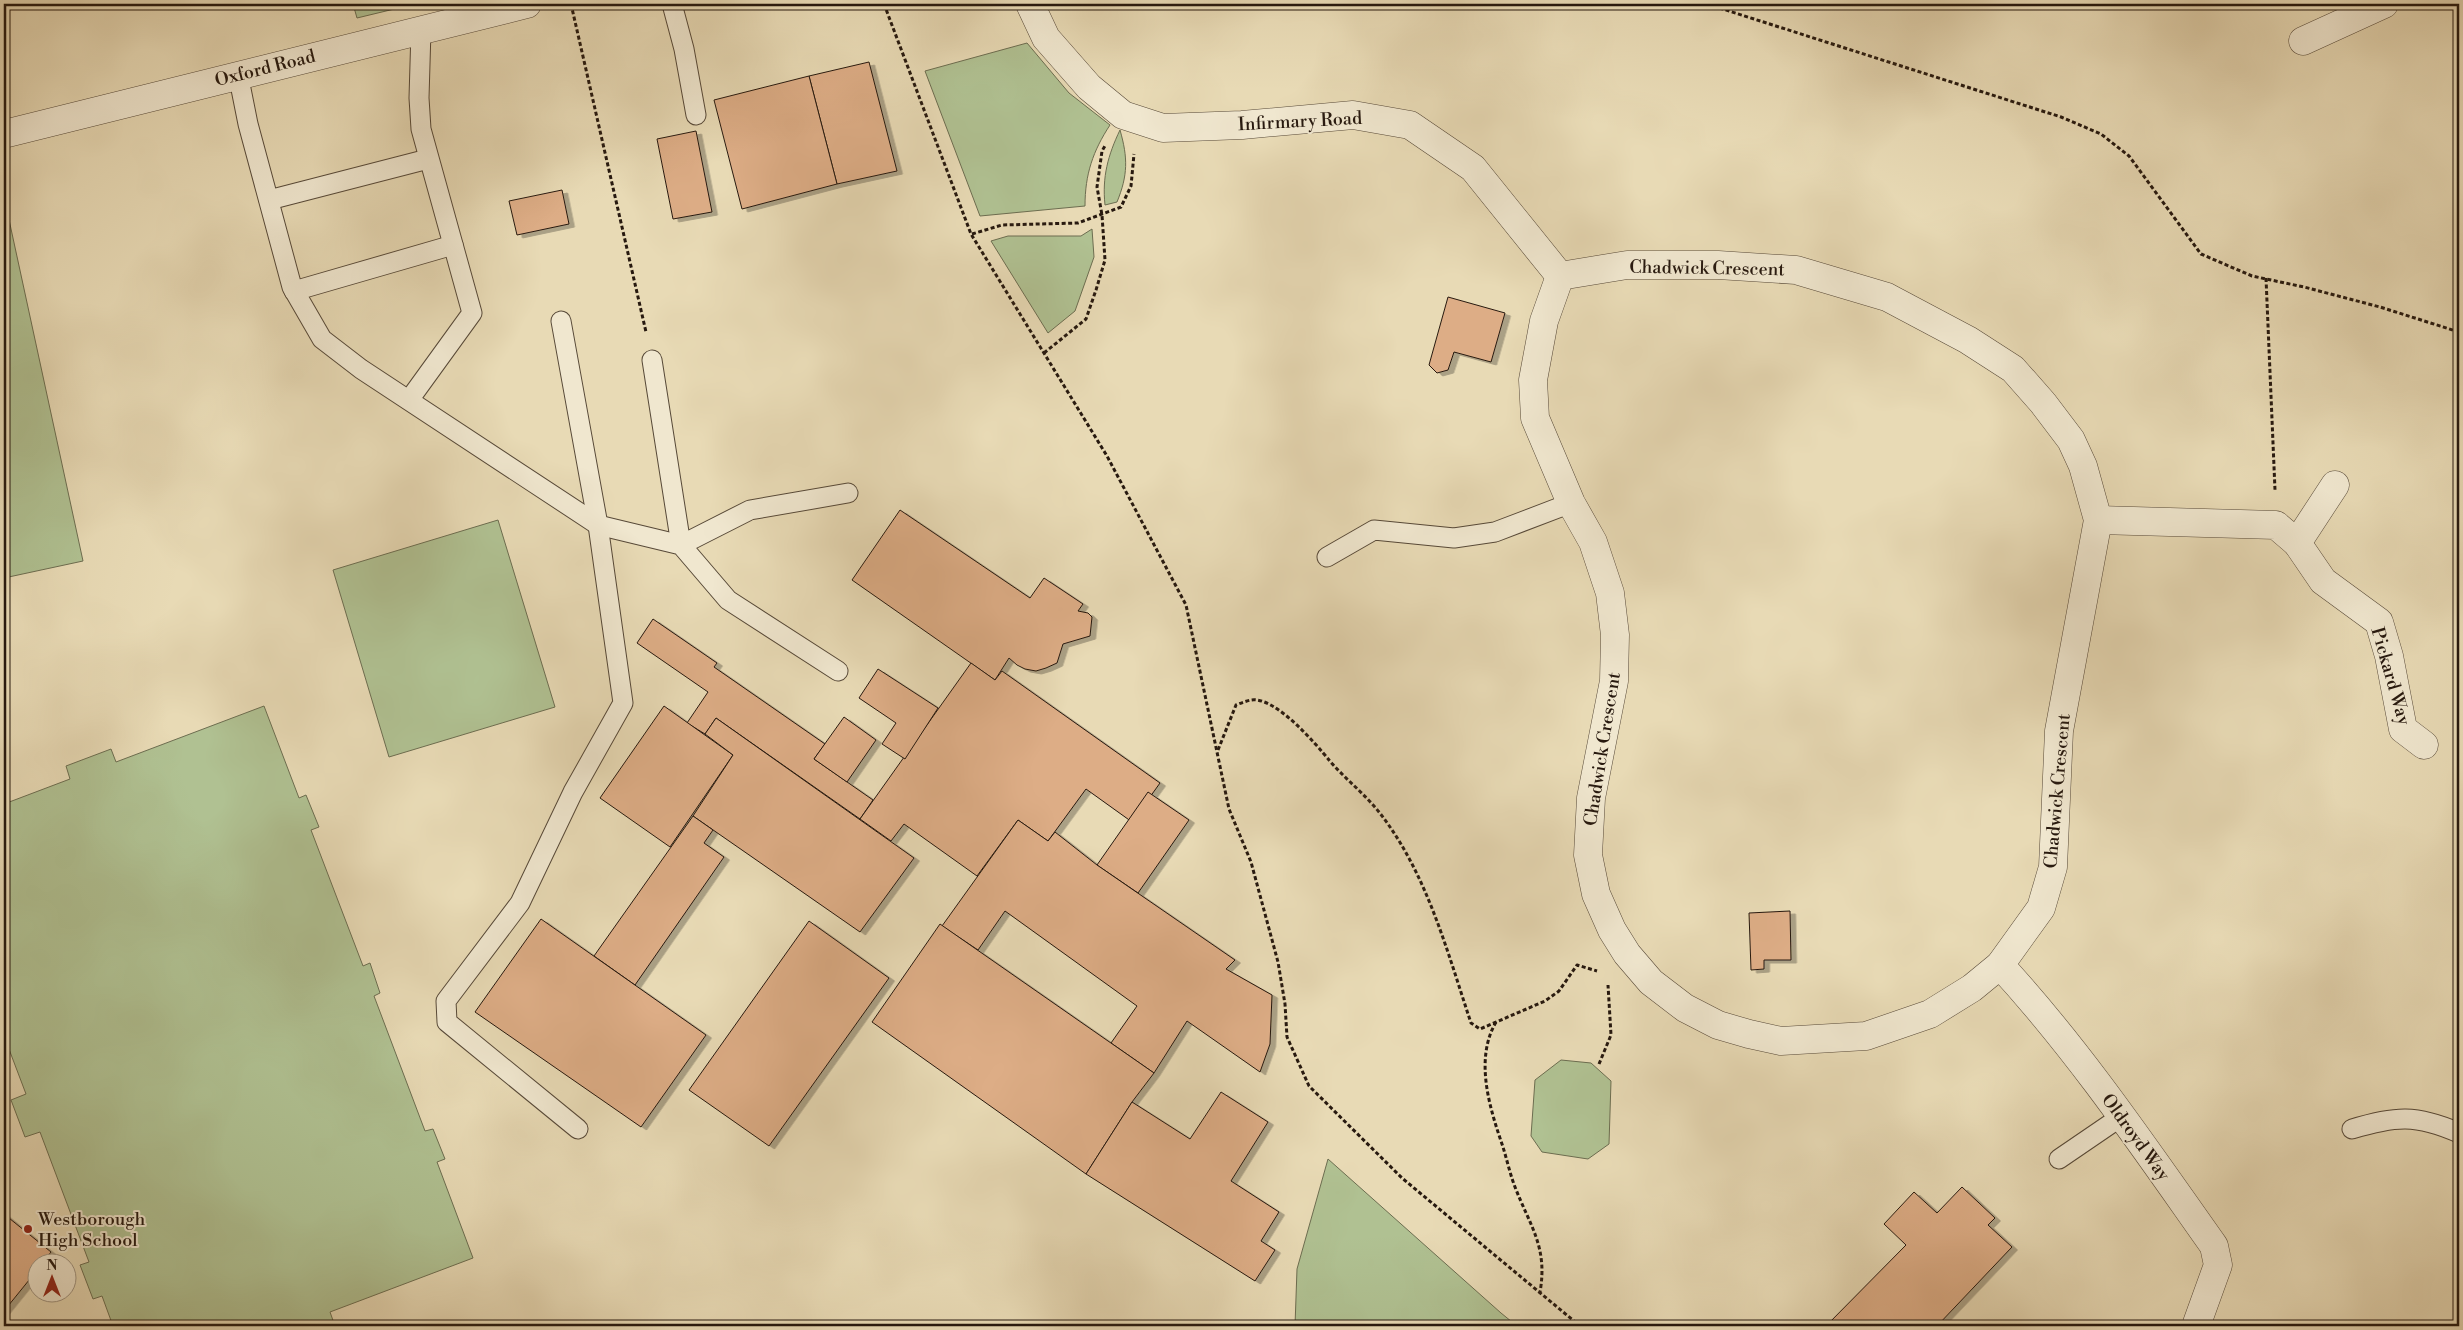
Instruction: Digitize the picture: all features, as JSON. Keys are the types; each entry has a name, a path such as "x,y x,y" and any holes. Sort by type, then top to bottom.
{"street":[{"name":"Oxford Road","path":"4,134 238,74 528,4"},
{"name":"Infirmary Road","path":"1030,4 1046,38 1089,87 1123,116 1163,128 1353,115 1410,124 1473,168 1560,276"},
{"path":"2303,41 2384,4"},
{"name":"Chadwick Crescent","path":"1627,265 1718,265 1776,268 1796,270 1886,297 1968,340 2013,369 2043,403 2071,440 2083,466 2098,520 2059,731 2053,867 2041,908 2000,966 1972,988 1930,1014 1866,1036 1781,1041 1718,1025 1685,1008 1650,982 1626,954 1612,930 1596,894 1588,856 1591,798 1614,681 1615,636 1610,592 1593,542 1571,503 1535,418 1534,380 1544,321 1560,276 1627,265"},
{"path":"2297,543 2335,485"},
{"path":"2098,520 2276,526"},
{"name":"Pickard Way","path":"2276,526 2297,543 2323,581 2379,622 2389,656 2403,728 2424,745"},
{"name":"Oldroyd Way","path":"2000,966 2034,1002 2122,1116 2214,1246 2218,1266 2196,1326"}],"lane":[{"path":"672,4 684,49 696,115"},
{"path":"409,400 472,313 421,129 421,30"},
{"path":"238,74 294,291 322,339 361,369 598,525 681,545 750,510 848,493"},
{"path":"269,200 428,159"},
{"path":"294,291 453,245"},
{"path":"561,321 598,525 623,703 573,792 520,903 446,1001 447,1022 578,1129"},
{"path":"652,360 681,545 728,600 838,671"},
{"path":"1327,557 1374,530 1454,538 1495,532 1571,503"},
{"path":"2059,1159 2122,1116"},
{"path":"2352,1129 2386,1119 2400,1118 2438,1125 2459,1132"}],"path":[{"path":"571,4 652,360"},
{"path":"884,4 972,234 1107,456 1186,605 1229,809 1251,862 1278,962 1286,1004 1287,1037 1309,1086 1402,1178 1580,1326"},
{"path":"1707,4 2062,117 2101,134 2129,156 2201,254 2252,276 2380,308 2459,332"},
{"path":"972,234 1002,226 1078,224 1121,207 1131,186 1135,157 1123,116"},
{"path":"1044,353 1086,319 1105,260 1102,215 1097,187 1102,151 1123,116"},
{"path":"2266,278 2276,526"},
{"path":"1218,751 1236,705 1252,699 1273,706 1307,732 1332,763 1364,794 1398,840 1432,906 1470,1023 1480,1029 1545,1001 1559,991 1577,965 1601,973 1608,985 1611,1035 1599,1064"},
{"path":"1601,973 1626,954"},
{"path":"1496,1022 1490,1032 1485,1067 1488,1089 1494,1123 1514,1185 1542,1253 1544,1273 1540,1292"}],"green space":[{"path":"353,4 415,4 357,18"},
{"path":"1027,43 1069,93 1110,125 1091,163 1085,194 1085,206 980,216 925,71"},
{"path":"1120,130 1126,166 1125,175 1117,202 1105,205 1104,185 1107,166"},
{"path":"8,215 83,561 4,578 4,216"},
{"path":"1092,229 1094,257 1075,311 1048,333 991,241 1008,236 1081,236"},
{"path":"498,520 555,707 389,757 333,570"},
{"path":"264,706 299,798 306,795 319,827 311,830 363,966 370,963 380,993 374,996 425,1131 433,1129 445,1159 437,1162 473,1258 330,1312 335,1326 113,1326 102,1296 93,1299 80,1265 89,1262 40,1132 25,1137 11,1100 26,1094 4,1036 4,804 70,779 66,766 111,749 116,762"},
{"path":"1561,1060 1591,1063 1611,1081 1609,1144 1588,1159 1542,1152 1531,1136 1535,1080"},
{"path":"1328,1159 1517,1326 1295,1326 1297,1269"}],"building":[{"path":"869,62 897,171 837,184 809,76"},
{"path":"809,76 837,184 742,209 714,100"},
{"path":"696,131 712,212 673,219 657,139"},
{"path":"562,190 569,224 517,235 509,201"},
{"path":"1448,297 1505,313 1491,362 1454,352 1448,370 1437,373 1429,365"},
{"path":"900,510 1030,598 1044,578 1083,604 1078,611 1088,613 1092,617 1090,636 1063,644 1057,663 1036,671 1025,669 1009,658 995,680 852,580"},
{"path":"653,619 717,663 714,667 825,744 814,759 873,800 860,819 716,718 705,734 687,723 708,692 637,643"},
{"path":"971,663 995,680 1002,671 1160,783 1132,822 1086,789 1048,841 1018,820 977,876 904,824 891,841 860,819"},
{"path":"878,669 938,708 905,759 882,744 896,723 859,698"},
{"path":"664,706 733,755 670,847 600,798"},
{"path":"844,717 876,740 847,782 814,759"},
{"path":"716,718 914,858 860,932 693,816 733,755 705,734"},
{"path":"1148,792 1189,820 1138,893 1097,865"},
{"path":"693,816 713,830 704,843 724,857 635,985 594,956"},
{"path":"1018,820 1048,841 1055,832 1097,865 1235,960 1226,969 1272,995 1270,1044 1260,1072 1187,1021 1154,1073 1111,1043 1137,1006 1005,911 978,950 942,926"},
{"path":"1790,911 1791,960 1764,960 1764,969 1751,970 1749,913"},
{"path":"541,919 706,1035 641,1127 475,1012"},
{"path":"809,921 889,978 769,1146 689,1090"},
{"path":"940,924 1154,1073 1132,1102 1086,1174 872,1022"},
{"path":"1221,1092 1268,1122 1231,1181 1279,1212 1261,1241 1275,1250 1255,1281 1086,1174 1132,1102 1190,1139"},
{"path":"1962,1187 1995,1218 1988,1225 2012,1247 1937,1326 1826,1326 1906,1245 1884,1224 1914,1192 1937,1213"},
{"path":"4,1214 51,1252 28,1252 28,1281 4,1311"}],"place":[{"name":"Westborough High School","path":"28,1229"}]}
